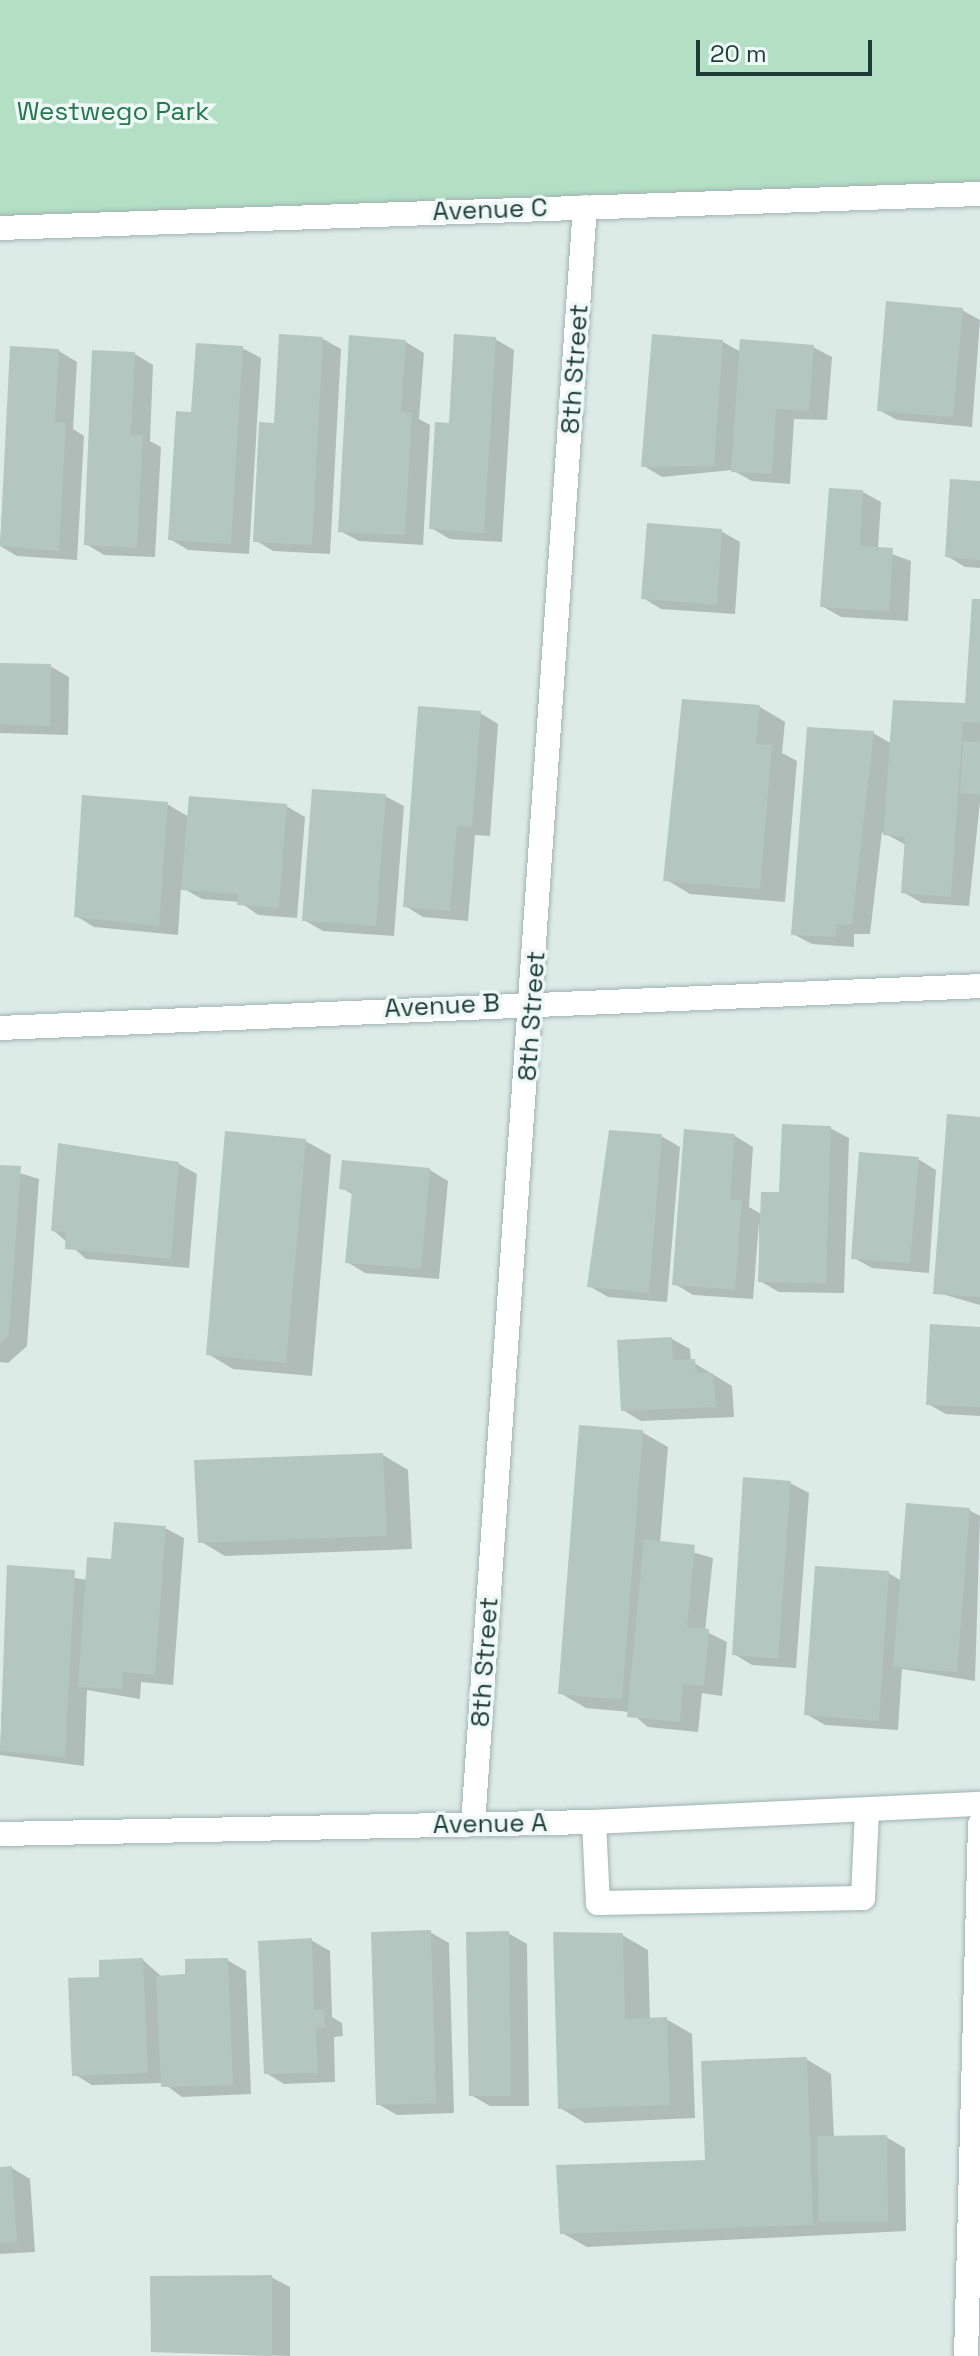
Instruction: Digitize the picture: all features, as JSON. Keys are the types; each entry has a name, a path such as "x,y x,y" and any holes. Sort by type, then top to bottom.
{"street":[{"name":"Avenue C","path":"0,228 980,194"},
{"name":"8th Street","path":"473,1824 533,1002 585,207"},
{"name":"Avenue B","path":"0,1028 533,1002 980,986"},
{"name":"Avenue A","path":"0,1834 594,1822 980,1804"},
{"path":"594,1822 598,1903 863,1898 867,1811"},
{"path":"966,2356 980,1824"}],"green space":[{"name":"Westwego Park","path":"0,0 980,0 980,194 0,228"}],"building":[{"path":"886,301 963,308 953,417 877,411"},
{"path":"279,334 323,337 312,545 253,542 259,422 274,423"},
{"path":"454,334 496,337 484,533 429,529 435,422 449,423"},
{"path":"652,334 723,340 714,466 641,467"},
{"path":"349,335 406,340 401,411 412,413 405,535 338,532"},
{"path":"740,339 814,345 809,411 776,409 772,474 731,472"},
{"path":"196,343 243,346 231,544 168,540 176,411 191,412"},
{"path":"10,346 59,349 55,422 66,423 59,551 0,546"},
{"path":"92,350 135,352 131,435 143,435 137,548 84,545"},
{"path":"950,479 980,481 980,560 945,557"},
{"path":"829,488 863,490 860,546 893,548 889,612 820,607"},
{"path":"647,523 722,529 717,605 641,599"},
{"path":"972,599 980,599 980,723 963,722 951,897 901,893 905,837 883,835 893,700 965,703"},
{"path":"0,663 51,664 50,726 0,724"},
{"path":"682,699 760,705 756,744 772,745 760,889 663,881"},
{"path":"418,706 481,711 472,827 457,826 450,911 403,907"},
{"path":"807,727 874,731 852,924 836,925 836,937 791,935"},
{"path":"963,741 980,742 980,795 960,793"},
{"path":"312,789 386,794 376,926 302,921"},
{"path":"82,795 168,802 159,926 74,917"},
{"path":"189,796 287,804 279,908 237,905 238,894 181,890"},
{"path":"947,1114 980,1117 980,1297 933,1294"},
{"path":"782,1124 831,1126 826,1284 758,1282 761,1192 779,1192"},
{"path":"684,1129 735,1134 730,1200 742,1200 735,1290 672,1285"},
{"path":"609,1130 662,1134 649,1293 587,1287"},
{"path":"225,1131 306,1139 286,1363 206,1355"},
{"path":"58,1143 179,1162 171,1259 65,1249 66,1232 51,1231"},
{"path":"859,1152 919,1157 910,1263 851,1259"},
{"path":"342,1160 430,1168 421,1269 345,1263 352,1191 339,1189"},
{"path":"0,1165 21,1166 9,1335 0,1343"},
{"path":"930,1324 980,1327 980,1407 926,1405"},
{"path":"672,1337 673,1360 695,1359 696,1373 713,1373 716,1407 621,1411 617,1340"},
{"path":"579,1425 643,1430 622,1700 558,1694"},
{"path":"383,1453 387,1536 198,1543 194,1460"},
{"path":"743,1477 791,1481 778,1659 732,1655"},
{"path":"906,1503 970,1508 957,1672 893,1667"},
{"path":"114,1522 166,1526 155,1675 123,1672 122,1689 78,1687 87,1557 111,1559"},
{"path":"644,1539 695,1545 687,1627 709,1629 704,1686 683,1684 680,1722 627,1717"},
{"path":"7,1565 75,1570 65,1757 0,1751"},
{"path":"815,1566 889,1571 879,1721 804,1715"},
{"path":"431,1930 436,2103 376,2105 371,1932"},
{"path":"509,1931 511,2096 469,2096 466,1932"},
{"path":"553,1932 623,1933 625,2019 667,2017 670,2105 558,2109"},
{"path":"312,1938 314,2010 324,2010 325,2027 316,2027 318,2073 264,2074 258,1941"},
{"path":"143,1958 148,2073 72,2076 68,1978 99,1977 99,1960"},
{"path":"228,1958 233,2085 161,2087 156,1976 185,1974 185,1959"},
{"path":"807,2057 813,2225 560,2234 556,2165 705,2160 701,2061"},
{"path":"887,2135 888,2222 819,2222 817,2136"},
{"path":"12,2166 17,2242 0,2243 0,2167"},
{"path":"272,2275 272,2356 151,2352 150,2276"}]}
